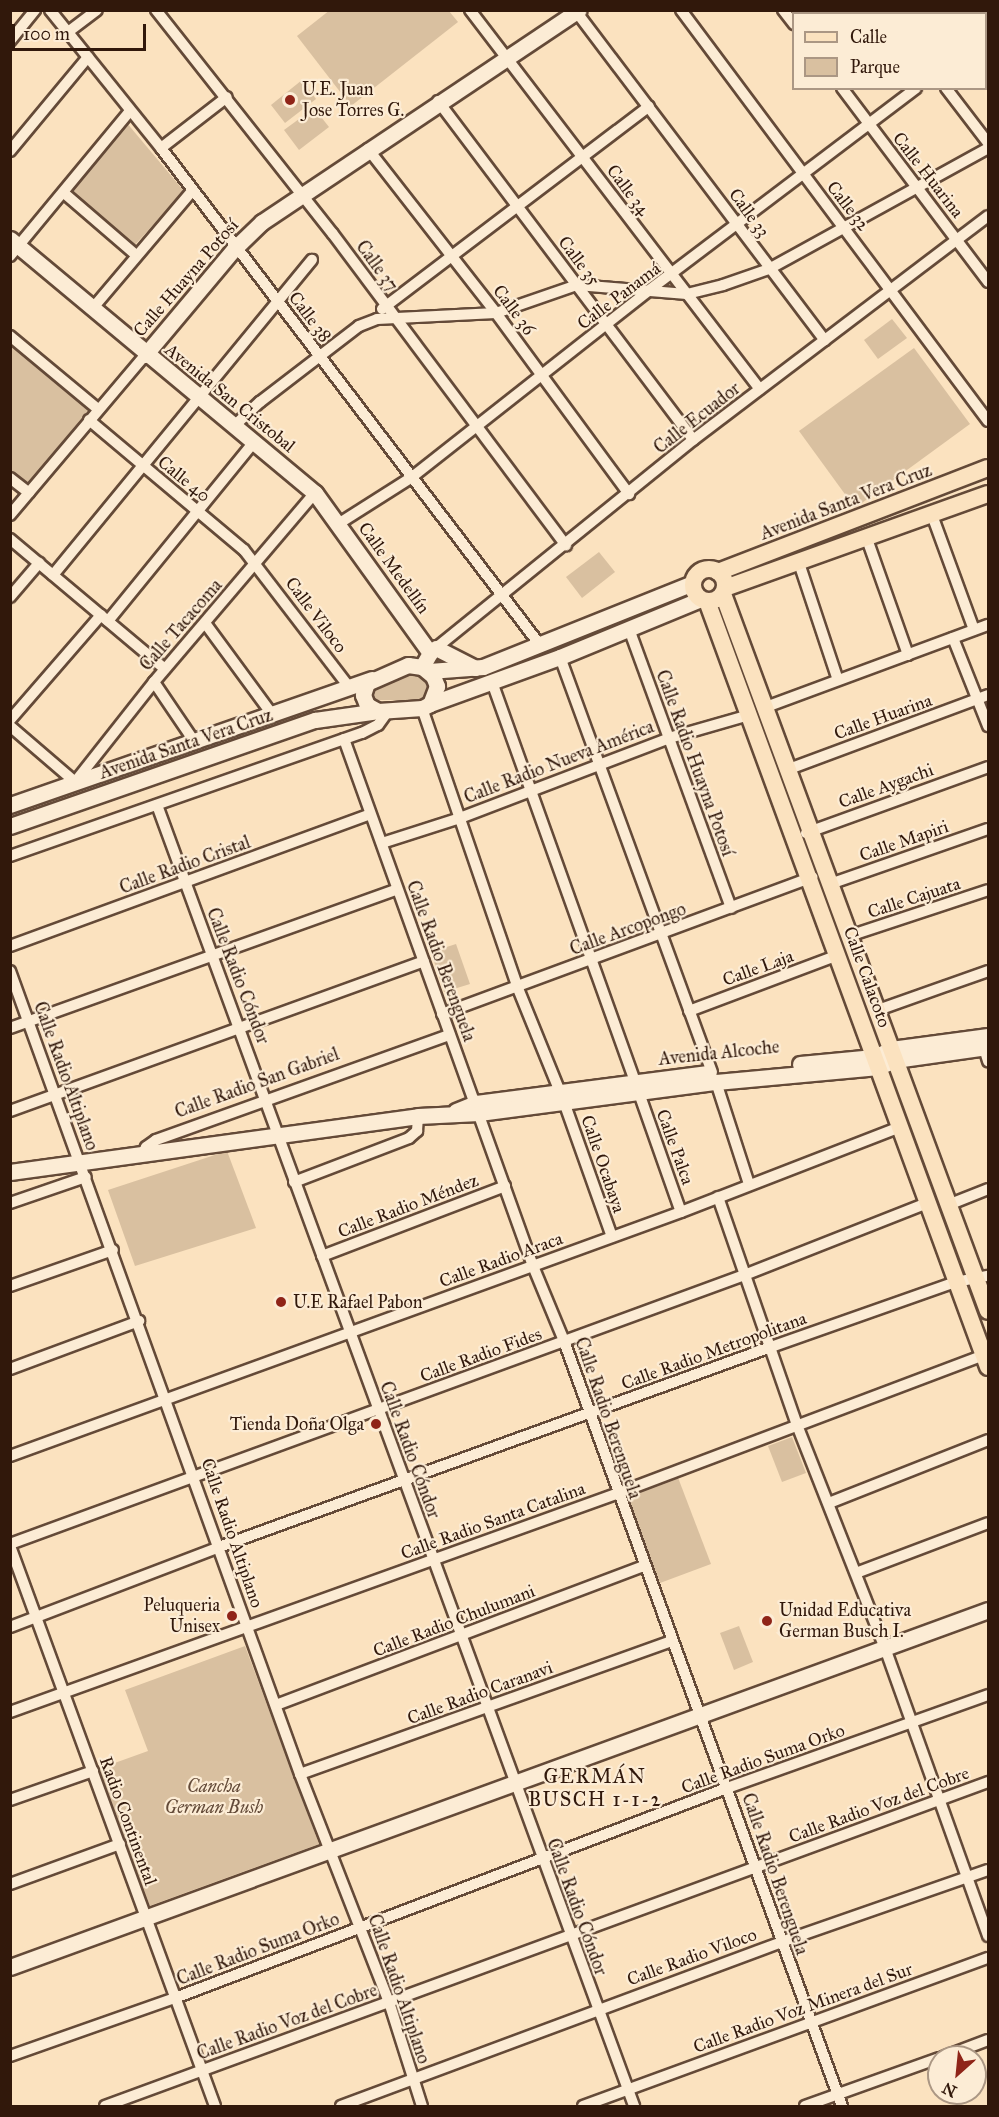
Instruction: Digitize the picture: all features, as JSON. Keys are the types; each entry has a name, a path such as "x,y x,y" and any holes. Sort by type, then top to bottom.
{"main road":[{"name":"Avenida Santa Vera Cruz","path":"693,583 706,570 718,572 988,468"},
{"path":"704,600 988,494"},
{"name":"Calle Calacoto","path":"718,572 948,1204 983,1278 988,1311"},
{"name":"Calle Calacoto","path":"693,583 704,600 795,837 986,1361"}],"street":[{"path":"10,41 35,10"},
{"name":"Calle 38","path":"50,10 161,148 234,249 278,301 501,597 540,645"},
{"path":"68,32 97,10"},
{"name":"Calle 37","path":"156,10 227,97 566,546"},
{"name":"Calle 34","path":"470,10 760,389"},
{"name":"Calle 32","path":"681,10 987,417"},
{"name":"Calle Huayna Potosí","path":"10,515 234,249 262,222 438,101 577,11"},
{"name":"Calle 33","path":"577,11 769,269 825,340"},
{"path":"10,151 88,57"},
{"name":"Calle Huarina","path":"844,90 988,282"},
{"name":"Calle Panamá","path":"338,524 412,477 648,291 673,276 913,90"},
{"path":"948,90 988,143"},
{"path":"161,148 227,97"},
{"name":"Calle 35","path":"438,101 693,440"},
{"path":"376,319 384,305 452,258 649,106"},
{"path":"13,247 64,193 130,111"},
{"path":"233,427 359,326 376,319 392,316 462,318 496,313 577,285 687,294 769,269 843,226 988,148"},
{"name":"Calle 36","path":"368,149 496,313 629,495"},
{"path":"92,309 193,190"},
{"path":"64,193 136,255"},
{"name":"Calle Ecuador","path":"433,650 566,546 693,440 988,216"},
{"name":"Avenida San Cristobal","path":"13,247 92,309 315,493"},
{"path":"53,575 312,260"},
{"path":"10,336 98,409"},
{"name":"Calle 40","path":"89,420 257,563"},
{"path":"10,720 199,512 254,442"},
{"path":"10,478 29,493"},
{"name":"Calle Medellín","path":"315,493 433,650"},
{"name":"Calle Tacacoma","path":"75,782 154,682 315,493"},
{"path":"932,515 974,630"},
{"path":"867,538 908,655"},
{"path":"10,539 165,669"},
{"path":"10,597 39,563"},
{"name":"Calle Viloco","path":"257,563 349,687"},
{"path":"799,563 837,680"},
{"path":"426,669 476,668 540,645 693,583"},
{"path":"426,706 560,657 704,600"},
{"path":"205,624 271,713"},
{"path":"766,707 988,625"},
{"name":"Calle Radio Huayna Potosí","path":"629,629 731,908"},
{"path":"953,638 984,697 988,726"},
{"path":"426,669 433,650 476,668"},
{"path":"560,657 659,935 714,1077 749,1184"},
{"name":"Avenida Santa Vera Cruz","path":"10,805 408,665 426,669"},
{"path":"426,669 437,686 426,706"},
{"path":"10,856 344,740 378,725 383,710 367,705 363,695 372,679"},
{"path":"154,682 194,741"},
{"name":"Calle Palca","path":"492,682 589,961 681,1212"},
{"name":"Calle Huarina","path":"789,769 984,697"},
{"name":"Avenida Santa Vera Cruz","path":"10,826 315,720 426,706"},
{"name":"Calle Ocabaya","path":"426,706 460,818 517,986 562,1097 612,1237"},
{"name":"Calle Radio Nueva América","path":"382,843 460,818 528,789 669,738 749,715"},
{"path":"10,726 75,782"},
{"name":"Calle Radio Berenguela","path":"344,740 382,843 396,890 506,1186 532,1266 564,1341 616,1494 727,1788 810,2023 842,2106"},
{"name":"Calle Aygachi","path":"795,837 988,766"},
{"name":"Calle Radio Cóndor","path":"157,805 280,1134 294,1182 634,2106"},
{"name":"Calle Radio Cristal","path":"10,946 370,814"},
{"name":"Calle Mapiri","path":"828,878 988,829"},
{"name":"Calle Arcopongo","path":"442,1014 810,878 828,878"},
{"path":"10,1028 396,890"},
{"name":"Calle Cajuata","path":"849,936 988,890"},
{"name":"Calle Laja","path":"688,1011 838,955"},
{"path":"10,1111 424,961"},
{"name":"Calle Radio Altiplano","path":"10,971 139,1321 300,1774 389,2002 422,2106"},
{"path":"878,1010 988,971"},
{"name":"Calle Radio San Gabriel","path":"142,1155 146,1147 156,1140 450,1035"},
{"name":"Avenida Alcoche","path":"142,1155 280,1134 714,1077 876,1062 893,1054 987,1048"},
{"path":"294,1182 410,1138 417,1131 418,1116"},
{"name":"Calle Radio Araca","path":"10,1455 681,1212 900,1127"},
{"path":"10,1203 83,1170 142,1155"},
{"path":"10,1172 83,1170"},
{"name":"Calle Radio Méndez","path":"322,1256 506,1186"},
{"path":"948,1204 988,1189"},
{"path":"718,1197 747,1274 797,1425 885,1648 988,1936"},
{"name":"Calle Radio Fides","path":"10,1545 747,1274 927,1203"},
{"path":"10,1286 113,1250"},
{"name":"Calle Radio Metropolitana","path":"10,1628 219,1547 405,1482 771,1347 956,1282 983,1278"},
{"path":"10,1369 139,1321"},
{"name":"Calle Radio Santa Catalina","path":"10,1712 63,1691 616,1494 797,1425 986,1361"},
{"path":"829,1503 988,1440"},
{"path":"856,1573 988,1523"},
{"name":"Radio Continental","path":"10,1545 215,2106"},
{"name":"Calle Radio Chulumani","path":"276,1705 643,1566"},
{"path":"10,1967 146,1920 515,1781 701,1718 988,1610"},
{"name":"Calle Radio Caranavi","path":"300,1774 489,1709 671,1641"},
{"name":"Calle Radio Suma Orko","path":"10,2056 175,1998 360,1927 542,1861 727,1788 988,1695"},
{"path":"10,1800 93,1771"},
{"name":"Calle Radio Voz del Cobre","path":"105,2106 988,1782"},
{"path":"10,1884 120,1844"},
{"name":"Calle Radio Viloco","path":"341,2106 781,1942 988,1870"},
{"name":"Calle Radio Voz Minera del Sur","path":"583,2106 988,1958"},
{"path":"805,2106 927,2063"}],"green space":[{"path":"330,10 449,11 458,22 351,106 297,36"},
{"path":"302,80 316,99 285,123 271,105"},
{"path":"314,108 329,127 299,150 284,130"},
{"path":"126,122 184,191 133,247 69,194"},
{"path":"892,319 907,338 878,359 864,340"},
{"path":"10,345 89,409 27,485 11,472"},
{"path":"914,348 970,424 855,508 799,431"},
{"path":"599,552 615,572 582,598 566,577"},
{"path":"411,672 425,675 429,685 422,700 373,700 373,686"},
{"path":"456,944 470,984 444,992 431,952"},
{"path":"227,1151 256,1228 135,1266 108,1190"},
{"path":"792,1437 806,1473 782,1482 768,1446"},
{"path":"677,1475 711,1564 660,1583 626,1494"},
{"path":"739,1626 753,1662 734,1670 720,1633"},
{"name":"Cancha German Bush","path":"245,1646 319,1844 149,1906 98,1769 148,1751 125,1690"}],"place":[{"name":"U.E. Juan Jose Torres G.","path":"290,100"},
{"name":"U.E Rafael Pabon","path":"281,1302"},
{"name":"Tienda Doña Olga","path":"376,1424"},
{"name":"Peluqueria Unisex","path":"232,1616"},
{"name":"Unidad Educativa German Busch I.","path":"767,1621"}],"district":[{"name":"GERMÁN BUSCH 1-1-2","path":"595,1788"}]}
